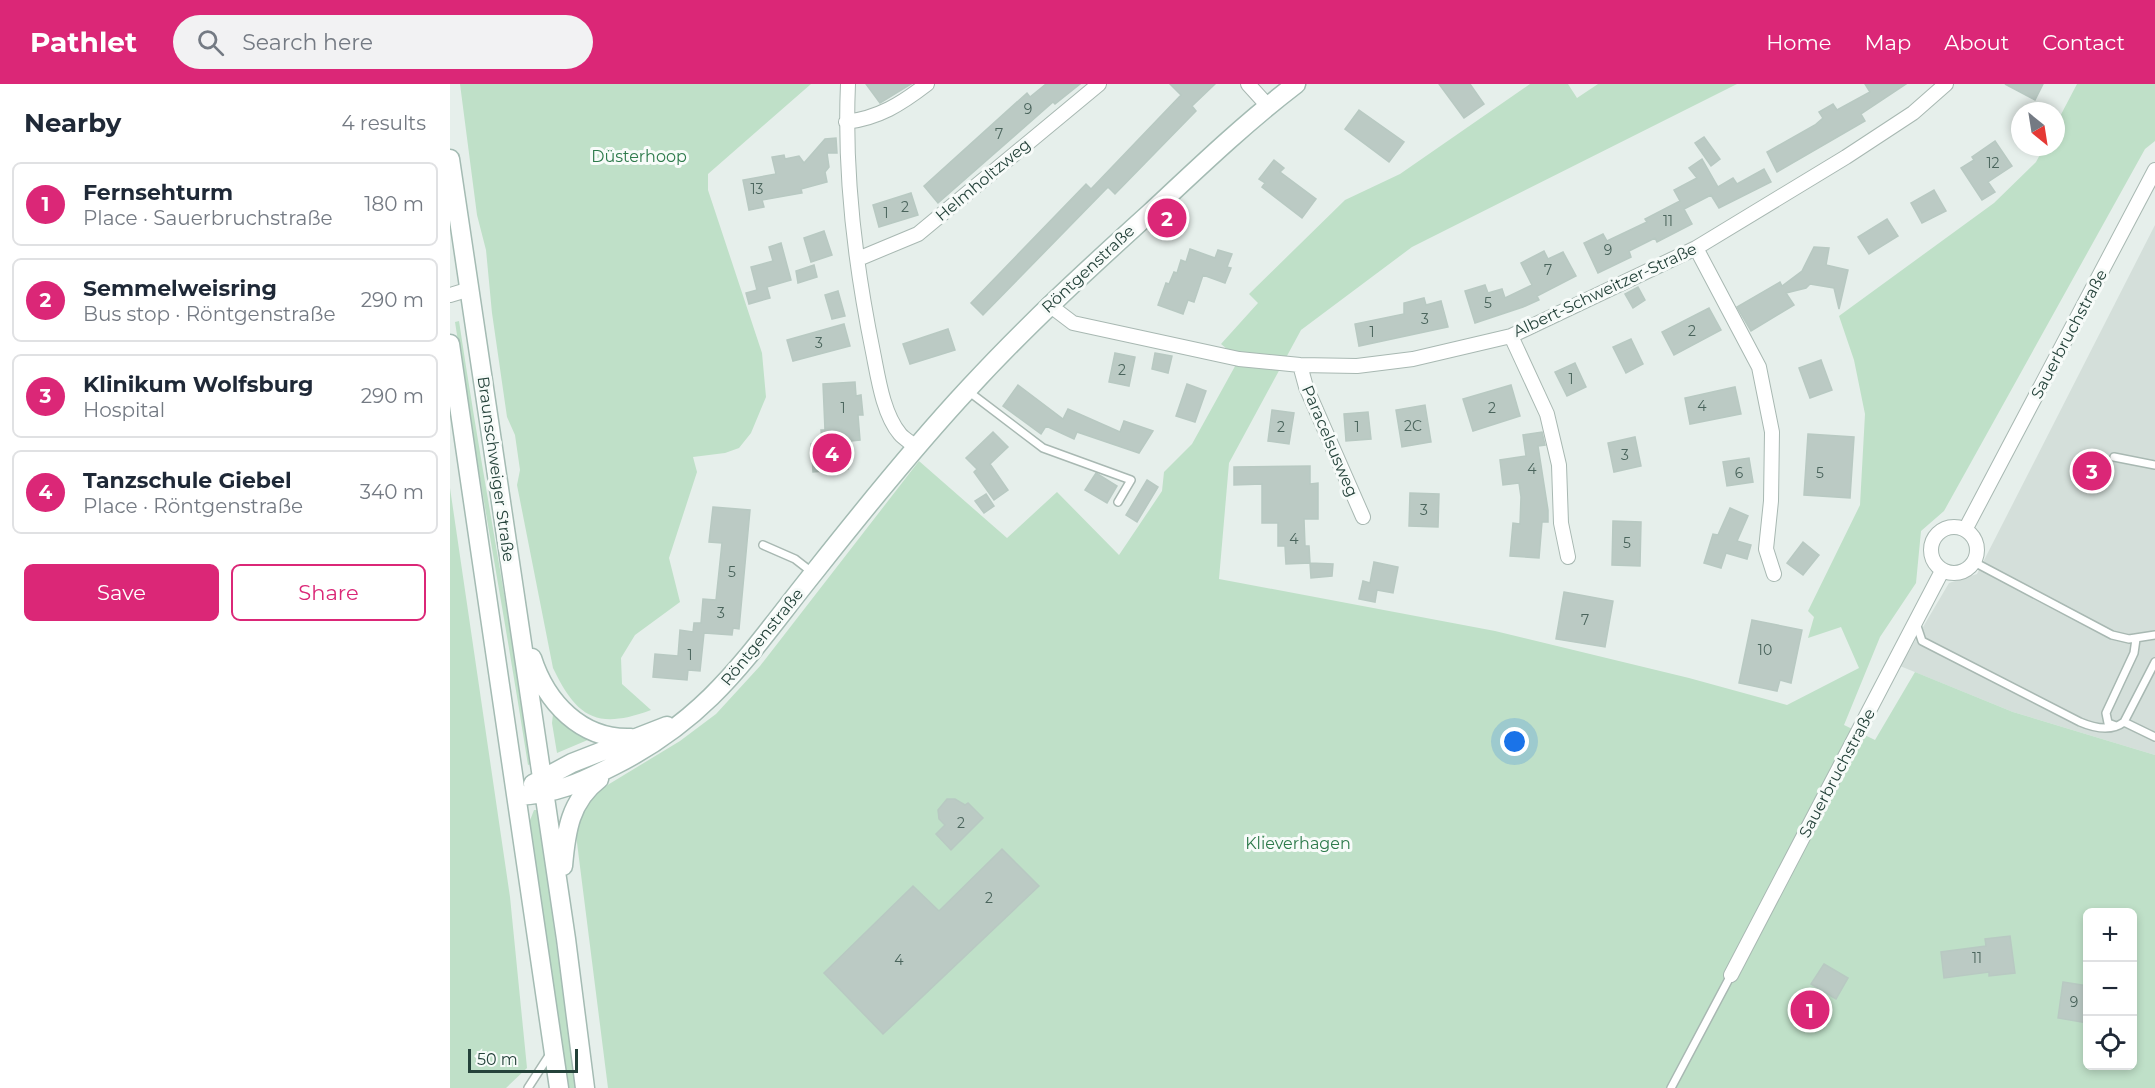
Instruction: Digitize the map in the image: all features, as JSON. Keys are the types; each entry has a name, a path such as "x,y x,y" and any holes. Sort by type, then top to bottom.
{"street":[{"path":"848,84 846,122 858,259 881,395 899,433 917,448"},
{"path":"846,122 868,120 895,108 927,84"},
{"name":"Helmholtzweg","path":"858,259 918,234 1099,84"},
{"path":"1248,84 1268,106"},
{"name":"Röntgenstraße","path":"544,786 587,780 631,758 670,734 719,691 745,662 813,573 917,448 967,390 1048,304 1208,158 1296,84"},
{"name":"Albert-Schweitzer-Straße","path":"1048,304 1073,323 1239,359 1300,364 1357,366 1413,359 1511,336 1696,248 1846,157 1913,113 1946,84"},
{"name":"Braunschweiger Straße","path":"450,159 544,786 585,1088"},
{"name":"Sauerbruchstraße","path":"1965,530 2155,170"},
{"path":"1696,248 1759,366 1772,432 1771,501 1766,549 1774,574"},
{"path":"450,286 470,289"},
{"path":"450,296 470,289"},
{"path":"1511,336 1547,414 1559,465 1561,522 1568,557"},
{"name":"Braunschweiger Straße","path":"450,344 555,1047 559,1088"},
{"name":"Paracelsusweg","path":"1300,364 1306,387 1363,517"},
{"path":"450,403 462,431"},
{"path":"1947,528 1965,530 1976,544 1974,562 1960,573 1942,571 1931,557 1933,539 1947,528"},
{"name":"Sauerbruchstraße","path":"1731,975 1942,571"},
{"path":"516,599 534,667 555,705 566,715 597,732 620,738 636,738"},
{"name":"Röntgenstraße","path":"517,796 544,786 636,738 669,725 719,691"},
{"path":"566,939 562,872 569,820 574,806 584,792 631,758"}],"lane":[{"path":"967,390 1043,448 1131,480 1118,502"},
{"path":"2114,457 2155,465"},
{"path":"764,545 795,559 813,573"},
{"path":"1974,562 2112,635 2136,639 2155,635"},
{"path":"1917,620 1917,632 1922,641 2080,722 2098,728 2116,726 2124,722 2155,662"},
{"path":"2116,726 2108,723 2106,713 2134,653 2136,639"},
{"path":"2124,722 2155,737"},
{"path":"1671,1088 1731,975"},
{"path":"528,1088 555,1047"}],"shaded area":[{"path":"2155,225 2155,755 2013,712 1900,666 1949,583 1977,574"}],"green space":[{"name":"Düsterhoop","path":"460,84 811,84 708,174 708,190 762,353 766,397 751,433 739,448 725,453 693,457 697,472 669,558 680,602 635,635 621,658 622,684 651,710 632,716 603,719 580,709 562,685 553,668 517,485 520,470 515,435 507,417 492,313 486,250 477,215"},
{"name":"Klieverhagen","path":"1530,84 1568,84 1577,98 1598,84 1737,84 1412,247 1301,330 1229,463 1219,579 1495,631 1689,678 1787,705 1859,668 1841,627 1808,638 1814,617 1808,611 1860,505 1865,414 1854,360 1839,316 1994,203 2036,162 2039,156 2065,156 2065,107 2077,84 2155,84 2155,141 2145,149 1944,511 1921,531 1916,583 1880,637 1844,725 1875,740 1915,672 2013,712 2155,755 2155,1088 608,1088 575,827 583,808 596,792 680,741 716,714 760,666 919,461 1007,538 1057,492 1119,555 1162,491 1164,472 1192,444 1239,359 1221,344 1258,303 1249,294 1345,200 1400,174"},
{"path":"459,321 523,709 531,764 528,765 455,322"},
{"path":"450,488 510,897 527,1068 506,1088 450,1088"},
{"path":"553,714 569,729 590,739 557,753 552,723"},
{"path":"534,810 538,810 576,1088 567,1088 529,823"}],"building":[{"path":"866,84 911,84 880,103"},
{"path":"1046,84 1080,84 1055,104 1053,102 938,203 924,186 1027,93 1030,97"},
{"path":"1170,84 1215,84 1192,106 1196,111 1115,194 1108,187 983,315 971,303 1086,184 1091,189 1181,95"},
{"path":"1439,84 1470,84 1484,104 1464,118"},
{"path":"1865,84 1906,84 1861,114 1865,121 1777,172 1767,152 1815,125 1823,118 1819,112 1833,104 1837,110 1870,92"},
{"path":"2005,84 2043,84 2035,100"},
{"path":"1359,110 1404,142 1389,162 1345,129"},
{"path":"1704,137 1720,159 1711,166 1695,143"},
{"path":"836,138 837,153 827,153 829,167 825,172 827,182 801,189 802,193 762,200 764,207 749,210 743,180 776,174 772,157 784,155 785,159 799,156 804,163 825,139"},
{"path":"1995,141 2012,166 1988,182 1995,192 1982,200 1961,168 1974,160 1972,157"},
{"path":"1702,159 1718,187 1733,178 1737,184 1764,169 1771,182 1719,208 1711,195 1684,209 1692,224 1657,242 1655,238 1629,251 1631,257 1598,273 1584,243 1603,234 1607,241 1647,222 1645,219 1680,201 1674,190 1697,178 1689,168"},
{"path":"1274,160 1284,168 1280,172 1316,199 1302,218 1262,187 1265,183 1259,179"},
{"path":"1934,190 1946,211 1922,223 1911,203"},
{"path":"911,193 918,215 879,227 873,205"},
{"path":"1887,219 1898,236 1869,254 1858,237"},
{"path":"824,231 832,255 811,262 804,238"},
{"path":"781,243 791,280 767,287 770,298 749,304 746,293 757,290 751,267 773,261 769,247"},
{"path":"1814,247 1829,248 1826,265 1848,270 1839,309 1834,288 1810,284 1806,288 1786,293 1794,305 1751,331 1737,307 1780,282 1782,286 1802,271"},
{"path":"1190,249 1215,258 1218,250 1232,254 1227,267 1231,268 1225,283 1203,275 1194,302 1188,300 1183,314 1158,305 1166,283 1169,284 1174,272 1177,273 1181,260 1186,262"},
{"path":"1544,251 1548,259 1563,252 1576,276 1537,296 1539,300 1475,323 1465,291 1485,285 1488,293 1502,289 1505,298 1532,285 1521,263"},
{"path":"814,265 817,277 798,283 796,271"},
{"path":"1638,287 1645,300 1633,308 1625,294"},
{"path":"838,291 845,316 832,319 825,295"},
{"path":"1424,298 1426,305 1441,301 1448,327 1359,346 1355,324 1404,314 1404,303"},
{"path":"1709,308 1721,330 1674,355 1662,332"},
{"path":"844,324 850,346 793,361 787,340"},
{"path":"948,329 955,350 910,364 903,344"},
{"path":"1631,339 1643,364 1626,373 1613,347"},
{"path":"1115,353 1135,357 1129,386 1109,382"},
{"path":"1155,353 1172,356 1168,373 1152,369"},
{"path":"1821,360 1832,390 1810,398 1799,368"},
{"path":"1575,363 1586,387 1567,396 1555,372"},
{"path":"855,382 856,396 861,395 863,415 858,415 860,440 851,441 852,459 848,460 848,469 813,472 811,444 822,443 821,430 825,430 823,384"},
{"path":"1187,384 1206,391 1195,422 1176,416"},
{"path":"1018,385 1063,419 1068,409 1120,432 1124,421 1153,431 1139,453 1077,432 1074,439 1046,426 1041,434 1003,406"},
{"path":"1511,385 1520,416 1473,431 1463,399"},
{"path":"1735,387 1741,414 1690,424 1685,398"},
{"path":"1425,405 1431,442 1402,447 1396,410"},
{"path":"1272,410 1294,413 1289,444 1268,441"},
{"path":"1368,412 1371,439 1346,441 1344,414"},
{"path":"993,432 1008,447 990,464 1008,490 994,500 974,472 977,469 966,458"},
{"path":"1542,432 1545,445 1538,446 1548,522 1542,522 1539,558 1510,556 1513,523 1520,524 1521,497 1519,483 1503,485 1500,460 1526,456 1523,435"},
{"path":"1808,434 1854,437 1850,498 1804,495"},
{"path":"1635,437 1641,466 1614,472 1608,443"},
{"path":"1749,458 1753,482 1727,486 1723,462"},
{"path":"1310,466 1310,484 1318,483 1318,519 1304,519 1305,546 1309,546 1310,563 1286,564 1285,546 1278,546 1278,523 1262,523 1262,484 1234,485 1234,467"},
{"path":"1096,473 1117,486 1107,503 1085,490"},
{"path":"1147,480 1158,487 1137,522 1126,515"},
{"path":"1410,493 1439,494 1438,527 1409,526"},
{"path":"986,494 994,506 984,513 975,501"},
{"path":"713,507 750,510 739,629 733,628 732,635 704,633 700,671 688,670 687,680 653,677 655,654 678,656 680,630 693,632 694,623 701,623 703,599 716,600 722,543 709,542"},
{"path":"1730,508 1748,516 1737,541 1751,545 1747,559 1726,553 1721,568 1704,563 1713,534 1718,535"},
{"path":"1613,521 1641,522 1640,566 1612,565"},
{"path":"1803,542 1819,555 1803,575 1787,563"},
{"path":"1374,562 1398,567 1393,593 1377,590 1375,602 1359,599 1363,581 1370,583"},
{"path":"1310,563 1333,564 1332,576 1311,578"},
{"path":"1564,592 1613,601 1605,647 1556,639"},
{"path":"1752,620 1802,630 1791,683 1780,680 1777,691 1739,683"},
{"path":"947,799 955,799 965,805 968,803 983,818 951,850 936,834 945,825 939,819 938,810"},
{"path":"1002,849 1039,886 883,1034 824,973 913,886 939,911"},
{"path":"2010,936 2015,973 1989,976 1989,972 1944,978 1941,952 1986,946 1985,939"},
{"path":"1824,964 1848,978 1836,999 1811,984"},
{"path":"2063,982 2083,985 2083,1022 2058,1018"},
{"path":"1817,996 1819,1016 1814,1021 1806,1021 1800,1017 1801,1005"}],"place":[{"name":"Semmelweisring","path":"1167,218"},
{"name":"Tanzschule Giebel","path":"832,453"},
{"name":"Klinikum Wolfsburg","path":"2092,471"},
{"name":"Fernsehturm","path":"1810,1010"}]}
